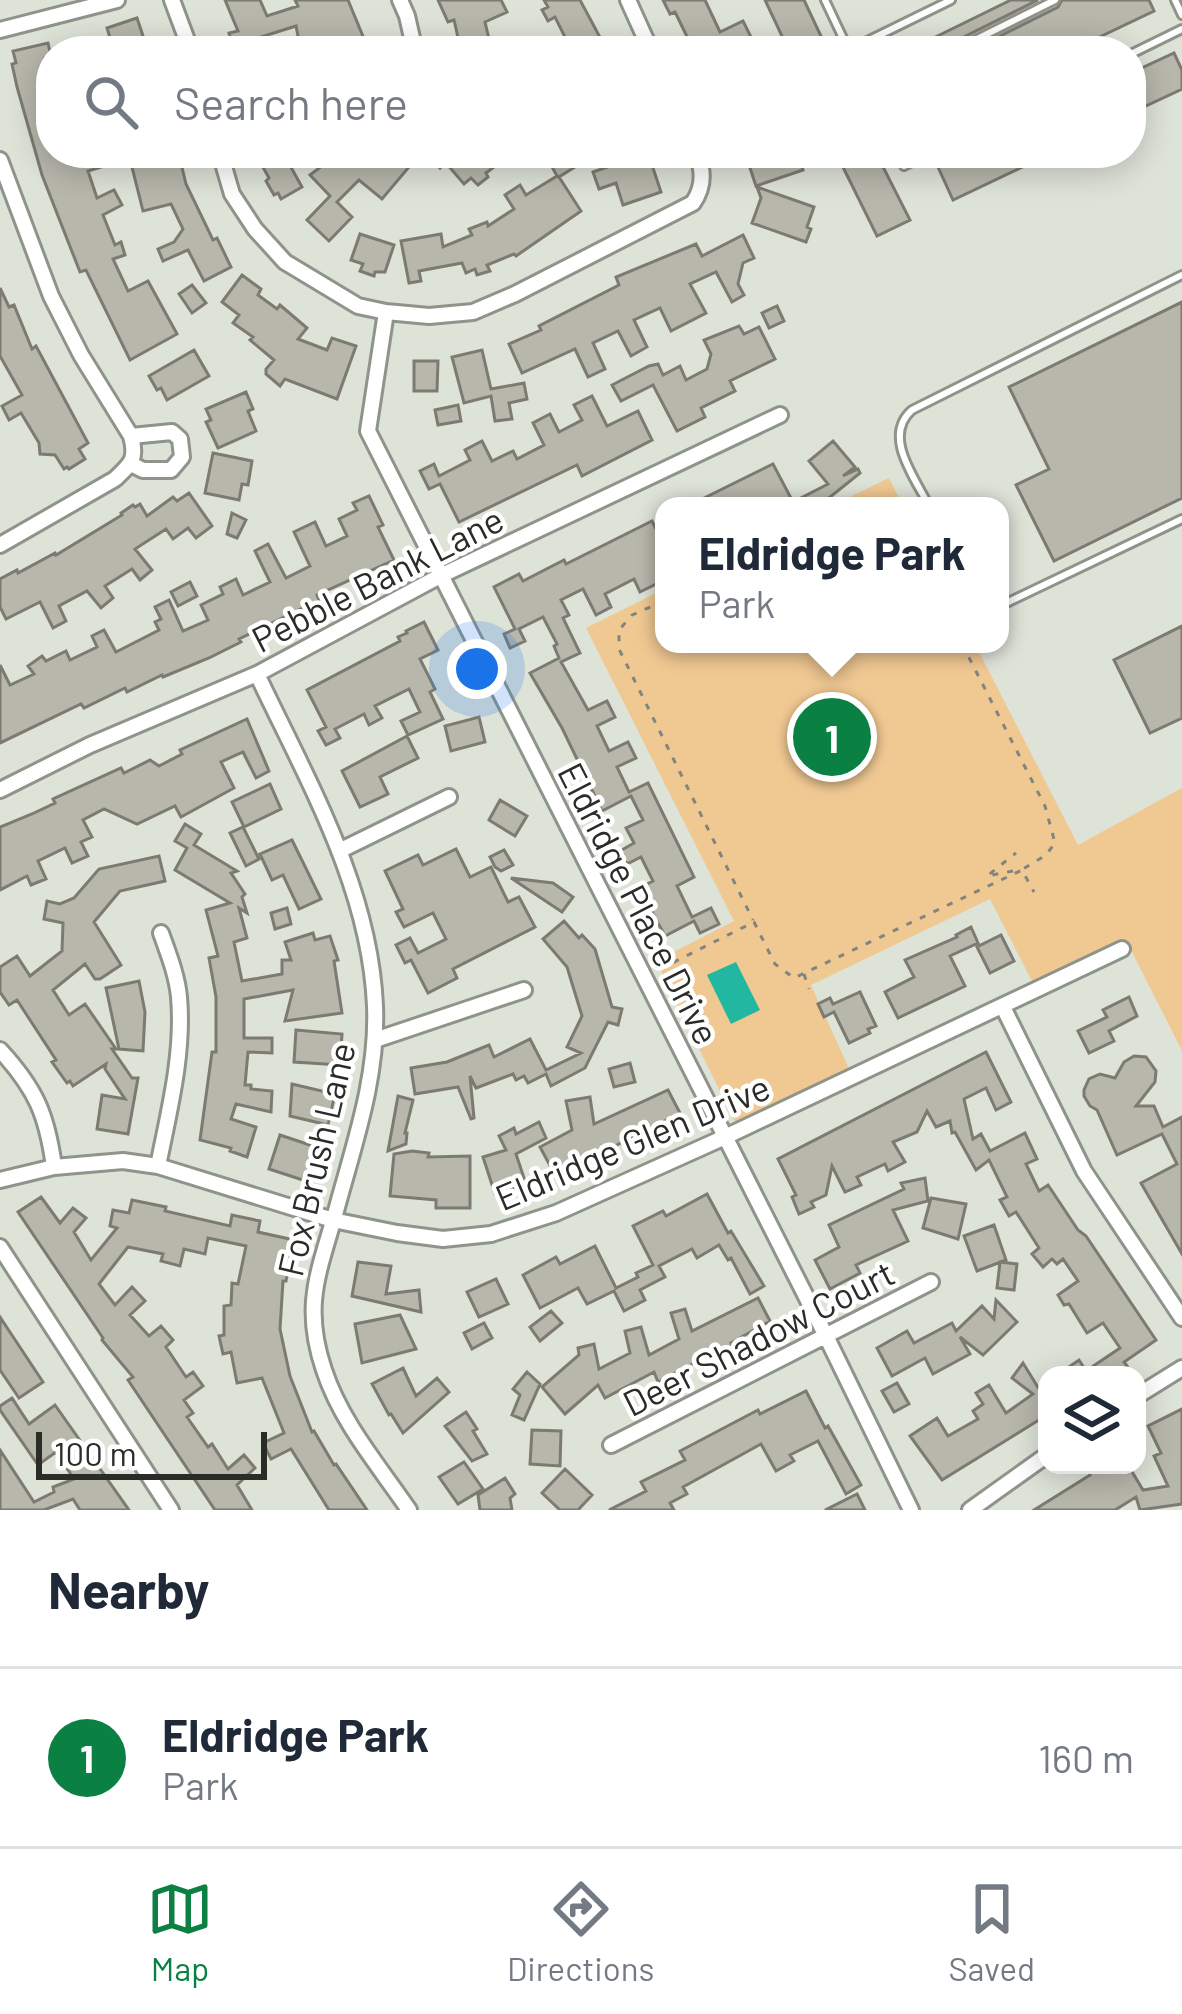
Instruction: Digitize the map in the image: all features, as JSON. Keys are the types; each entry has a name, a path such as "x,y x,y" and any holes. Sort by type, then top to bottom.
{"street":[{"path":"0,29 117,0"},
{"path":"172,0 185,36"},
{"path":"400,0 412,36"},
{"path":"628,0 644,36"},
{"path":"0,160 51,296 81,355 132,450 143,470 171,470 182,457 180,439 172,432 132,450 115,478 0,545"},
{"path":"224,168 232,194 285,262 358,306 429,316 473,312 692,202 702,184 701,168"},
{"name":"Eldridge Place Drive","path":"386,312 368,431 911,1510"},
{"name":"Pebble Bank Lane","path":"0,790 90,745 257,674 440,576 780,415"},
{"name":"Fox Brush Lane","path":"257,674 339,850 364,925 371,966 375,1040 369,1088 317,1269 317,1347 346,1419 409,1510"},
{"path":"339,850 449,797"},
{"path":"158,1166 176,1076 179,1000 161,932"},
{"name":"Eldridge Glen Drive","path":"0,1180 54,1167 123,1161 158,1166 333,1220 427,1238 491,1234 556,1214 1122,949"},
{"path":"375,1040 524,990"},
{"path":"1004,1007 1084,1171 1182,1318"},
{"path":"0,1051 38,1100 54,1167"},
{"path":"0,1247 171,1510"},
{"name":"Deer Shadow Court","path":"611,1445 931,1282"},
{"path":"1146,1390 1182,1368"},
{"path":"970,1510 1038,1461"}],"lane":[{"path":"825,0 842,36"},
{"path":"879,36 951,0"},
{"path":"982,36 1055,0"},
{"path":"1175,0 1182,14"},
{"path":"1146,47 1182,29"},
{"path":"924,497 902,454 898,434 903,418 912,410 1182,275"},
{"path":"1009,602 1182,519"}],"path":[{"path":"655,605 632,615 619,631 619,649 775,964 794,978 1022,870 1055,843 1045,806 967,653"},
{"path":"1016,853 987,876 1022,870"},
{"path":"1022,870 1034,892"},
{"path":"660,969 754,922"},
{"path":"804,972 809,989"}],"shaded area":[{"path":"889,478 898,497 850,497"},
{"path":"655,594 655,653 980,653 1078,845 1182,788 1182,1051 1126,940 1037,991 990,899 811,985 851,1073 739,1130 656,961 734,921 586,628"}],"water":[{"path":"736,962 760,1010 731,1024 707,975"}],"building":[{"path":"225,0 260,0 267,16 298,6 295,0 348,0 363,36 298,36 296,26 264,36 230,36 238,31"},
{"path":"438,0 501,0 507,12 485,22 488,36 458,36 454,20 448,22"},
{"path":"544,0 580,0 599,36 564,36 555,17 548,21 542,10 548,7"},
{"path":"663,0 705,0 720,32 743,21 750,36 687,36 675,12 670,14"},
{"path":"765,0 804,0 821,36 782,36"},
{"path":"1011,0 1038,0 966,36 938,36"},
{"path":"1062,0 1149,0 1154,11 1102,36 1000,36 1058,7"},
{"path":"137,18 143,36 109,36 107,28"},
{"path":"36,46 36,154 17,87 13,51"},
{"path":"1174,53 1182,70 1182,89 1146,106 1146,66"},
{"path":"40,168 98,168 88,171 97,198 114,190 122,205 103,215 115,245 121,242 125,255 113,259 128,291 148,281 177,334 130,360 86,270 80,272"},
{"path":"132,168 182,168 213,240 217,238 231,267 204,281 188,250 163,261 158,249 174,242 183,229 171,204 143,211"},
{"path":"263,168 291,168 302,187 281,199 266,181"},
{"path":"319,168 408,168 382,199 359,180 337,202 352,217 329,241 307,220 330,196 310,175"},
{"path":"450,168 493,168 478,185 471,178 464,184"},
{"path":"553,168 573,168 559,177 581,211 516,256 487,265 490,271 466,273 462,263 419,271 421,281 409,283 401,241 441,234 443,247 472,235 469,229 487,222 488,226 514,209 505,195 520,185 526,195 557,176"},
{"path":"653,168 661,192 623,205 616,183 599,189 593,172"},
{"path":"750,168 802,168 803,170 756,186"},
{"path":"843,168 884,168 910,220 877,236"},
{"path":"938,168 1020,168 953,200"},
{"path":"757,187 814,207 806,242 752,223 761,198"},
{"path":"360,234 394,245 385,272 374,276 360,271 363,264 351,260"},
{"path":"743,235 754,258 743,263 738,284 744,295 732,302 716,272 690,284 706,313 671,331 660,308 634,320 647,347 631,356 618,331 593,343 605,369 588,377 575,349 522,373 509,344 619,285 616,277 696,244 702,256"},
{"path":"242,275 261,289 258,295 277,309 280,305 307,328 298,339 327,350 332,338 356,346 337,399 285,379 280,386 266,374 274,360 233,323 239,315 222,302"},
{"path":"192,285 206,303 192,313 179,294"},
{"path":"0,288 9,307 14,305 32,349 36,346 88,443 79,449 85,459 69,469 55,455 40,454 39,443 21,413 9,420 2,406 22,395 0,356"},
{"path":"1182,302 1182,498 1054,561 1016,485 1049,469 1009,387"},
{"path":"777,306 784,321 769,328 762,313"},
{"path":"739,326 744,334 759,327 775,359 730,381 735,391 701,408 705,417 677,431 653,385 621,401 612,385 658,364 663,375 680,366 686,380 707,369 711,354 704,340"},
{"path":"194,350 209,376 167,400 149,376"},
{"path":"482,350 491,389 524,383 527,399 509,403 512,419 495,421 491,396 464,403 452,357"},
{"path":"414,361 438,361 437,391 414,391"},
{"path":"246,392 256,431 218,448 206,422 211,420 206,409"},
{"path":"592,396 607,426 638,411 652,440 582,476 577,465 459,522 440,484 429,489 420,471 434,464 439,476 470,460 465,450 482,441 492,461 513,451 517,459 544,445 533,423 550,414 559,432 582,420 574,405"},
{"path":"458,405 461,421 438,425 435,410"},
{"path":"833,441 855,467 843,476 858,469 860,473 830,497 803,497 828,484 809,461"},
{"path":"213,453 252,461 248,485 242,484 239,500 205,493"},
{"path":"773,464 790,497 706,497"},
{"path":"189,493 212,526 196,538 188,528 173,539 166,529 135,549 152,570 140,580 132,569 105,586 113,598 101,608 87,591 59,606 66,621 53,628 40,602 6,619 0,607 0,579 56,555 133,505 140,504 147,516 173,497 177,501"},
{"path":"369,496 394,560 317,595 319,600 209,658 84,708 81,704 0,743 0,665 10,685 34,674 28,666 42,656 46,661 66,651 70,660 97,647 92,636 104,630 116,652 159,630 155,622 161,619 155,607 169,600 183,631 208,620 201,605 223,594 220,587 236,579 243,595 270,582 255,551 268,544 286,578 310,566 294,532 315,522 326,546 347,536 339,519 357,510 353,503"},
{"path":"232,513 246,520 237,538 227,534"},
{"path":"652,521 655,527 655,584 640,592 634,579 605,594 611,607 596,615 583,589 561,600 569,615 563,618 580,653 561,662 588,710 607,701 615,717 597,726 609,751 628,742 636,758 617,767 629,792 648,783 694,877 677,886 692,917 711,908 719,924 700,933 694,921 665,936 639,888 653,881 641,857 627,864 620,851 634,843 626,828 643,820 631,796 602,811 530,673 559,658 543,617 519,629 525,641 510,648 504,634 515,629 494,587 519,574 523,581 564,560 566,564"},
{"path":"190,582 197,596 178,606 171,592"},
{"path":"424,622 438,650 420,659 443,719 408,735 401,721 420,712 409,689 375,706 382,718 369,725 364,714 335,729 340,738 326,745 318,731 326,727 307,690 400,641 398,637"},
{"path":"1182,626 1182,718 1150,733 1114,660"},
{"path":"479,717 485,742 451,751 445,726"},
{"path":"247,719 269,771 256,778 243,752 221,762 234,788 181,817 175,806 137,824 104,809 83,820 92,837 81,842 88,856 72,863 65,848 38,861 46,879 31,885 27,876 0,890 0,827 121,768 124,773 150,760 159,766 182,754 180,750"},
{"path":"407,736 418,758 380,777 388,794 360,807 342,771"},
{"path":"270,784 281,809 244,827 232,802"},
{"path":"500,800 527,816 515,836 489,820"},
{"path":"185,824 201,834 194,845 237,871 231,873 245,894 247,913 239,908 247,938 234,942 242,981 282,974 282,960 291,960 285,942 313,933 315,940 330,936 338,960 334,961 342,1013 285,1021 293,990 244,999 244,1038 272,1038 272,1053 248,1052 245,1085 272,1091 271,1112 236,1104 231,1119 256,1127 247,1157 200,1140 212,1052 216,1052 216,997 209,958 218,956 206,910 230,903 175,870 187,848 175,841"},
{"path":"243,827 259,859 246,866 230,833"},
{"path":"292,840 321,899 299,909 283,875 272,880 260,854"},
{"path":"456,849 470,877 491,867 508,902 519,897 535,927 453,969 457,978 428,993 411,960 405,963 396,945 410,938 418,953 446,939 433,913 404,927 396,912 403,909 385,871 418,855 423,865"},
{"path":"504,850 513,865 501,871 490,857"},
{"path":"159,856 165,881 120,891 94,922 121,965 95,979 85,964 53,990 69,1015 85,1004 132,1078 138,1078 128,1134 97,1129 102,1095 125,1099 106,1064 73,1086 67,1083 17,1000 9,1005 0,992 0,967 17,956 30,976 62,951 63,923 44,919 47,901 60,904 74,898 99,869"},
{"path":"511,878 553,883 573,897 562,912"},
{"path":"287,908 291,924 275,929 271,913"},
{"path":"564,921 595,949 612,1007 622,1009 618,1025 608,1022 585,1068 551,1086 546,1074 528,1083 524,1076 516,1080 513,1074 476,1088 470,1076 471,1119 458,1087 415,1094 411,1068 447,1062 489,1045 494,1057 530,1039 546,1070 581,1053 567,1047 582,1016 567,967 543,939"},
{"path":"971,927 978,943 950,956 965,986 898,1018 885,992 914,977 905,960"},
{"path":"1001,935 1014,961 990,973 977,947"},
{"path":"139,981 145,1012 143,1051 119,1049 106,988"},
{"path":"860,992 876,1026 849,1043 834,1012 824,1017 818,1004 830,998 833,1004"},
{"path":"1129,997 1137,1016 1109,1031 1114,1041 1089,1053 1078,1031 1107,1017 1103,1010"},
{"path":"296,1030 342,1034 340,1065 294,1062"},
{"path":"986,1052 1011,1102 996,1110 986,1088 964,1099 973,1139 981,1134 990,1151 1025,1133 1037,1159 1026,1164 1039,1191 1048,1185 1156,1340 1124,1362 1127,1366 1093,1366 1120,1348 1103,1323 1087,1333 1069,1304 1064,1305 1058,1295 1078,1281 1063,1259 1057,1264 1052,1259 1043,1267 1032,1254 1039,1248 1016,1212 1009,1216 1000,1200 1007,1197 989,1160 976,1170 952,1133 950,1121 936,1127 927,1111 917,1132 893,1142 905,1162 888,1171 885,1164 857,1177 861,1185 845,1192 832,1166 826,1195 799,1214 792,1197 796,1195 778,1159"},
{"path":"1134,1056 1146,1057 1156,1071 1155,1082 1136,1106 1154,1106 1163,1127 1182,1117 1182,1254 1141,1183 1177,1164 1162,1134 1117,1155 1097,1110 1084,1096 1089,1079 1100,1074 1115,1078 1124,1062"},
{"path":"630,1063 635,1082 614,1087 609,1069"},
{"path":"292,1084 335,1094 328,1125 290,1116"},
{"path":"668,1090 680,1113 554,1173 540,1147 572,1130 566,1101 590,1097 594,1124"},
{"path":"398,1096 413,1100 406,1144 388,1151"},
{"path":"539,1122 546,1138 516,1154 526,1184 495,1194 483,1157 506,1150 499,1136 514,1128 516,1134"},
{"path":"280,1135 319,1148 309,1182 269,1169"},
{"path":"429,1153 428,1157 470,1156 470,1208 436,1208 436,1200 390,1196 394,1154"},
{"path":"925,1178 928,1201 893,1210 908,1241 856,1265 860,1273 830,1289 815,1260 839,1247 829,1225 904,1189 901,1183"},
{"path":"707,1194 764,1286 750,1294 719,1245 697,1258 692,1249 659,1266 665,1277 640,1290 645,1300 624,1311 614,1291 587,1304 578,1288 540,1308 523,1275 556,1257 560,1264 595,1246 616,1288 653,1265 633,1226 663,1211 666,1216"},
{"path":"41,1197 60,1223 73,1208 86,1218 74,1232 91,1260 117,1228 110,1226 113,1210 129,1213 132,1200 230,1226 232,1215 260,1221 258,1232 294,1240 283,1281 280,1329 290,1376 312,1432 367,1510 329,1510 291,1449 271,1459 263,1443 284,1433 262,1378 237,1383 231,1352 223,1354 219,1336 224,1335 224,1306 231,1305 232,1283 238,1284 246,1246 208,1238 205,1254 184,1249 180,1266 161,1261 163,1254 128,1247 99,1284 115,1305 132,1287 145,1301 130,1315 149,1336 161,1326 173,1340 166,1347 186,1377 193,1372 203,1386 184,1400 193,1413 187,1417 228,1469 244,1455 255,1468 237,1485 252,1510 215,1510 128,1380 133,1377 102,1340 18,1212"},
{"path":"931,1198 966,1204 958,1239 923,1228"},
{"path":"994,1225 1006,1260 977,1271 964,1236"},
{"path":"358,1262 391,1266 386,1294 419,1290 421,1312 352,1296"},
{"path":"1000,1262 1017,1264 1014,1290 997,1288"},
{"path":"496,1279 508,1304 479,1317 467,1292"},
{"path":"758,1298 770,1321 731,1343 733,1349 658,1382 654,1372 605,1398 598,1385 565,1414 542,1387 579,1355 578,1348 594,1344 599,1369 630,1353 625,1331 641,1327 649,1355 679,1339 671,1313 685,1309 692,1331"},
{"path":"996,1300 1017,1322 983,1355 960,1337 970,1354 933,1374 925,1358 892,1376 877,1348 907,1331 914,1343 952,1323 956,1331 982,1306 994,1319"},
{"path":"551,1311 562,1323 540,1341 530,1327"},
{"path":"400,1315 416,1349 362,1363 355,1324"},
{"path":"0,1317 43,1382 19,1398 0,1370"},
{"path":"484,1323 492,1338 472,1349 464,1333"},
{"path":"1023,1363 1038,1387 1038,1421 942,1480 910,1436 937,1418 948,1436 978,1419 973,1411 983,1404 976,1393 989,1385 1006,1413 1033,1394 1012,1378"},
{"path":"403,1368 416,1396 437,1378 449,1392 403,1433 372,1384"},
{"path":"527,1372 540,1384 524,1420 512,1415 520,1395 513,1389"},
{"path":"897,1383 909,1404 894,1412 882,1391"},
{"path":"806,1391 861,1485 846,1494 818,1441 790,1455 794,1461 776,1471 761,1444 683,1487 687,1494 670,1503 674,1510 609,1510 646,1491 641,1482 685,1460 680,1451"},
{"path":"12,1398 29,1424 55,1405 129,1510 80,1510 73,1499 44,1510 0,1510 0,1450 34,1502 74,1479 56,1452 38,1465 0,1410"},
{"path":"1182,1409 1182,1504 1140,1510 1136,1497 1115,1510 1034,1510 1089,1474 1133,1474 1143,1490 1168,1486 1154,1456 1161,1453 1148,1426"},
{"path":"466,1412 487,1454 472,1461 445,1426"},
{"path":"532,1430 561,1431 560,1466 530,1464"},
{"path":"464,1462 483,1489 458,1504 439,1477"},
{"path":"565,1469 592,1495 578,1510 560,1510 542,1493"},
{"path":"505,1478 515,1494 510,1498 512,1510 480,1510 478,1495"},
{"path":"857,1494 865,1510 825,1510"}],"place":[{"name":"Eldridge Park","path":"832,737"}]}
